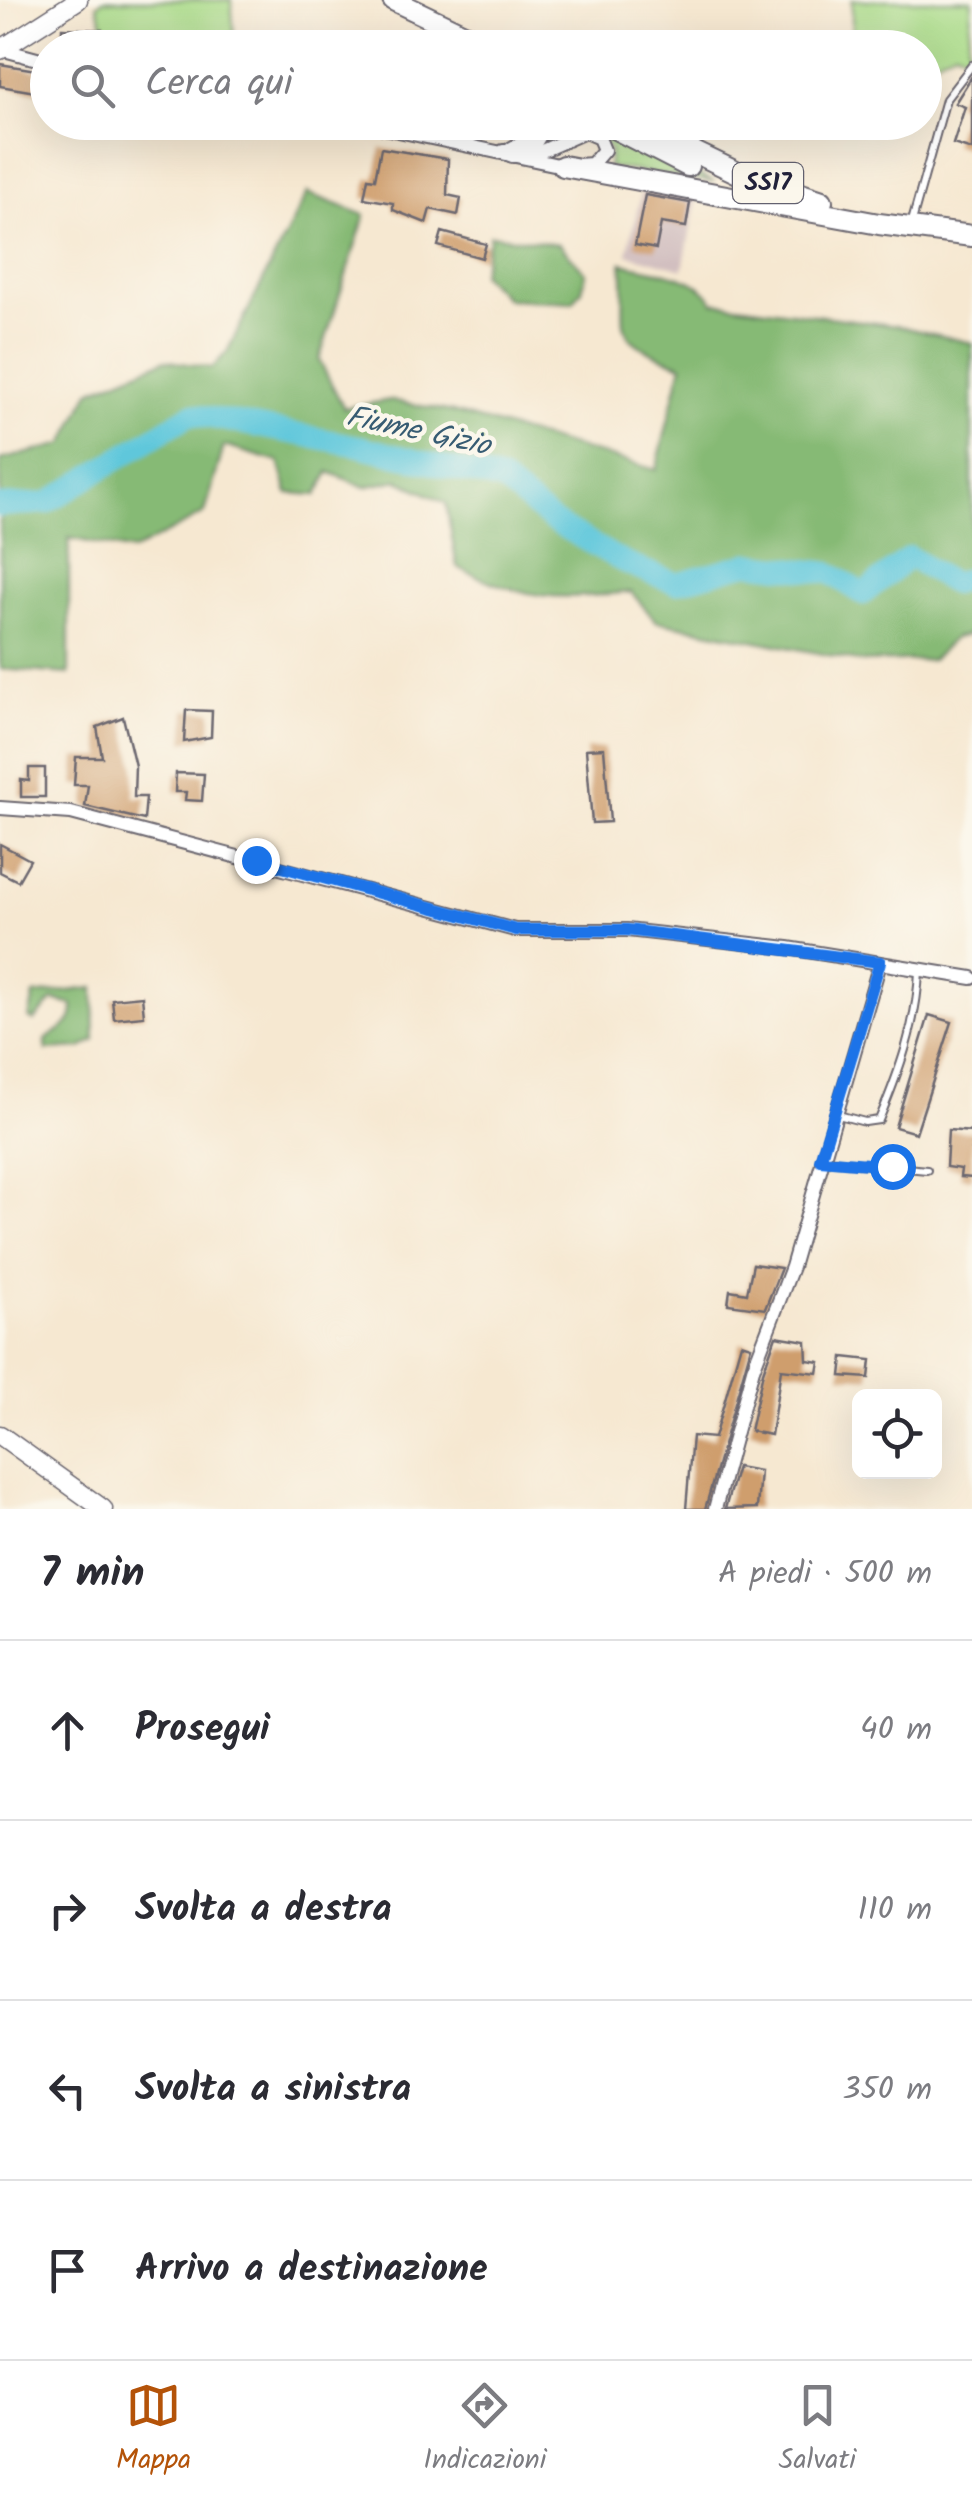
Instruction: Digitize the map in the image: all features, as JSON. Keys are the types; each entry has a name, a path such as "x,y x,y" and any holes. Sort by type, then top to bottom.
{"main road":[{"path":"36,30 78,0"},
{"path":"392,0 440,30"},
{"path":"392,0 455,30"},
{"path":"2,50 30,34"},
{"path":"508,152 533,140"},
{"name":"SS17","path":"637,140 689,167 802,207 879,224 972,236"},
{"name":"SS17","path":"669,140 738,173 911,226"},
{"path":"563,166 802,207"},
{"path":"0,1435 103,1509"}],"street":[{"path":"2,50 30,58"},
{"path":"447,140 563,166 597,162 604,153 599,140"},
{"path":"508,152 542,151 567,140"},
{"path":"0,808 71,813 516,930 627,930 880,962 972,978"},
{"path":"715,1509 753,1369 792,1267 880,962"}],"lane":[{"path":"942,114 946,99 972,65"},
{"path":"911,226 935,140"},
{"path":"834,1114 864,1122 879,1120 899,1072 918,997 919,969"},
{"path":"820,1160 928,1170"}],"shaded area":[{"path":"643,185 697,197 683,269 627,254"}],"green space":[{"path":"103,0 231,0 234,30 105,30 97,5"},
{"path":"852,0 972,0 968,45 972,57 955,50 942,56 942,30 852,30"},
{"path":"542,140 567,140 539,148"},
{"path":"603,140 626,140 714,182 608,167 610,152"},
{"path":"307,193 365,215 319,360 344,408 390,400 453,412 656,470 682,365 641,346 625,329 622,263 686,279 713,302 898,326 972,343 972,634 954,638 932,660 863,662 656,621 631,592 562,597 523,592 457,567 446,503 398,480 365,487 329,472 317,495 288,493 279,462 224,446 205,513 133,551 69,538 69,674 0,669 0,460 64,444 90,391 164,360 212,368 227,352"},
{"path":"490,235 559,244 586,273 582,290 573,302 507,299 481,274"},
{"path":"94,988 95,1040 81,1048 46,1050 46,1040 69,1022 73,1005 53,1000 34,1021 29,1018 34,995"}],"building":[{"path":"0,64 30,69 30,91 0,86"},
{"path":"972,76 972,150 953,144 965,107 955,103"},
{"path":"381,148 448,159 447,195 461,198 458,215 430,209 426,223 393,210 393,203 364,198 368,178 375,179"},
{"path":"645,195 690,203 686,227 661,223 656,249 635,245"},
{"path":"442,232 486,244 482,258 438,246"},
{"path":"186,710 212,711 211,737 184,742"},
{"path":"123,717 135,766 134,797 146,797 144,820 85,806 88,785 74,785 76,757 102,757 97,727"},
{"path":"604,748 610,822 592,823 586,749"},
{"path":"29,768 45,768 45,797 21,797 21,780 29,781"},
{"path":"176,773 204,774 202,801 185,800 186,792 175,792"},
{"path":"0,844 30,860 18,881 0,872"},
{"path":"142,996 144,1016 114,1019 112,999"},
{"path":"929,1015 952,1022 916,1133 895,1127"},
{"path":"948,1130 972,1132 972,1178 960,1177 961,1169 946,1167"},
{"path":"753,1264 781,1268 765,1309 728,1304 730,1290 747,1293"},
{"path":"776,1336 806,1341 807,1360 820,1362 818,1373 781,1369 771,1435 750,1431 763,1372"},
{"path":"741,1343 751,1346 705,1509 686,1509 692,1436 714,1438"},
{"path":"843,1357 871,1360 869,1378 841,1376"},
{"path":"737,1467 760,1471 757,1508 725,1509"}],"waterway":[{"name":"Fiume Gizio","path":"0,506 47,503 191,414 359,446 502,481 552,521 625,563 676,583 748,563 830,573 863,594 910,557 953,584 972,577"}],"route":[{"path":"256,860 516,930 627,930 880,962 820,1160 892,1166"}]}
